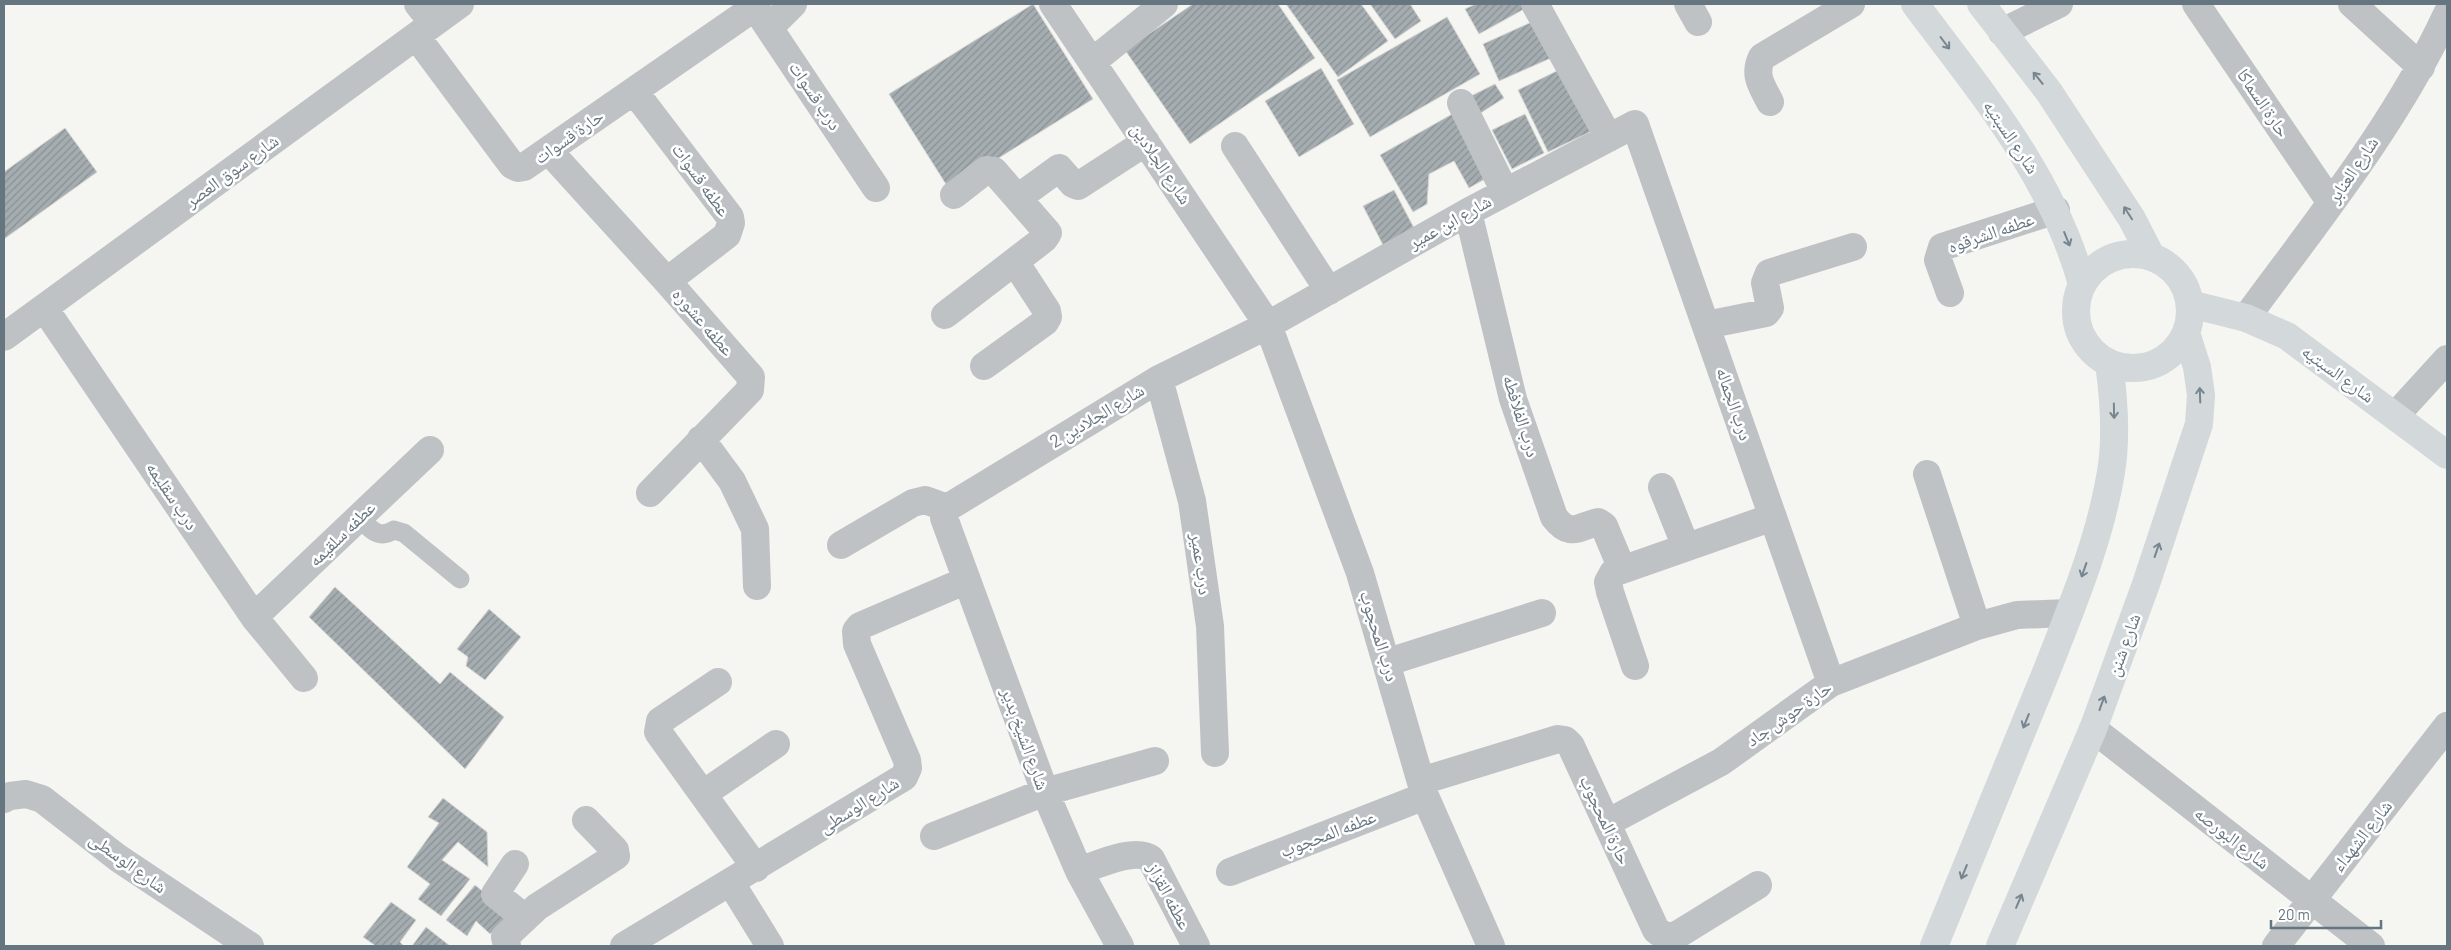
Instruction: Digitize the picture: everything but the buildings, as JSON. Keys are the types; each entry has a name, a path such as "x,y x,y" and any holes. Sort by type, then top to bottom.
{"main road":[{"name":"شارع السبتيه","path":"1915,4 2006,124 2033,166 2056,210 2074,256 2082,284"},
{"path":"1981,4 2050,92 2132,219 2151,256"},
{"path":"2135,253 2151,256 2177,274 2186,288 2190,304 2186,333 2178,346 2154,364 2138,368 2109,363 2095,354 2085,343 2078,329 2076,306 2082,284 2091,271 2104,260 2119,255 2135,253"},
{"name":"شارع السبتيه","path":"2190,304 2246,318 2287,336 2447,455"},
{"name":"شارع شنن","path":"2000,946 2093,729 2146,584 2199,424 2201,395 2197,367 2186,333"},
{"path":"1934,946 2069,613 2100,524 2111,472 2114,438 2114,397 2109,363"}],"street":[{"name":"شارع سوق العصر","path":"4,337 45,309 423,21 460,4"},
{"name":"حارة قسوات","path":"423,21 512,165 518,168 524,167 634,91 759,13 793,4"},
{"name":"شارع الجلادين","path":"1053,4 1268,325"},
{"path":"1092,62 1164,4"},
{"path":"1534,4 1609,138"},
{"path":"1770,102 1757,76 1758,66 1762,58 1851,4"},
{"path":"2002,32 2059,4"},
{"name":"حارة السماكا","path":"2196,4 2331,202"},
{"path":"2352,4 2421,67"},
{"name":"درب قسوات","path":"759,13 876,188"},
{"name":"شارع العنابر","path":"2246,318 2331,202 2421,67 2447,14"},
{"name":"عطفه قسوات","path":"634,91 730,217 731,223 727,235 667,281"},
{"path":"1461,103 1505,192"},
{"name":"شارع ابن عمير","path":"1268,325 1468,212 1635,124"},
{"name":"درب الجماله","path":"1635,124 1831,683"},
{"path":"1018,198 1059,168 1073,184 1078,186 1146,142"},
{"path":"1235,146 1329,291"},
{"name":"عطفه عشوره","path":"548,151 667,281 751,377 750,390 650,493"},
{"path":"945,314 1015,262 1044,239 1048,233 994,171 990,170 954,194"},
{"name":"عطفه الشرقوه","path":"1950,293 1938,260 1942,247 2056,210"},
{"name":"درب الفلافطه","path":"1468,212 1513,399 1554,517 1560,524 1577,530 1594,523 1601,523 1606,529 1622,570"},
{"path":"1706,325 1766,312 1770,308 1765,283 1769,273 1853,247"},
{"path":"984,366 1045,322 1048,317 1047,311 1015,262"},
{"name":"درب سقليمه","path":"45,309 254,617 304,678"},
{"name":"شارع الجلادين 2","path":"947,516 1159,379 1268,325"},
{"name":"درب المحجوب","path":"1268,325 1360,573 1388,662 1423,788 1491,946"},
{"path":"2396,416 2447,359"},
{"name":"درب عمير","path":"1159,379 1193,511 1210,626 1215,753"},
{"path":"701,439 732,481 755,529 757,586"},
{"name":"عطفه سلقيمه","path":"254,617 430,450"},
{"path":"1927,474 1977,626"},
{"path":"1662,487 1686,547"},
{"path":"841,545 913,502 925,500 947,516"},
{"name":"شارع الشيخ بدير","path":"947,516 967,580 1045,792 1079,871 1120,946"},
{"path":"1635,666 1608,582 1613,573 1773,517"},
{"name":"شارع الوسطى","path":"624,946 904,777 908,768 907,760 857,644 856,631 860,626 967,580"},
{"name":"حارة حوش جاد","path":"1607,823 1721,762 1831,683 1977,626 2017,615 2069,613"},
{"path":"1388,662 1542,614"},
{"path":"718,682 660,721 658,732 756,868"},
{"name":"شارع الشهداء","path":"2276,946 2447,726"},
{"name":"شارع البورصه","path":"2093,729 2372,946"},
{"name":"حارة المحجوب","path":"1423,788 1558,739 1565,740 1571,746 1656,930 1662,935 1670,937 1677,935 1758,885"},
{"path":"703,794 776,744"},
{"path":"934,836 1045,792 1155,761"},
{"name":"عطفه المحجوب","path":"1230,872 1423,788"},
{"name":"شارع الوسطى","path":"6,794 26,794 42,799 118,858 250,946"},
{"path":"507,946 504,938 537,907 616,856 615,850 586,820"},
{"name":"عطفه القزاز","path":"1079,871 1131,855 1146,855 1151,860 1196,946"},
{"path":"515,864 494,894 525,918"},
{"path":"731,883 770,946"}],"lane":[{"path":"359,518 376,534 383,536 394,530 404,534 460,579"}]}
